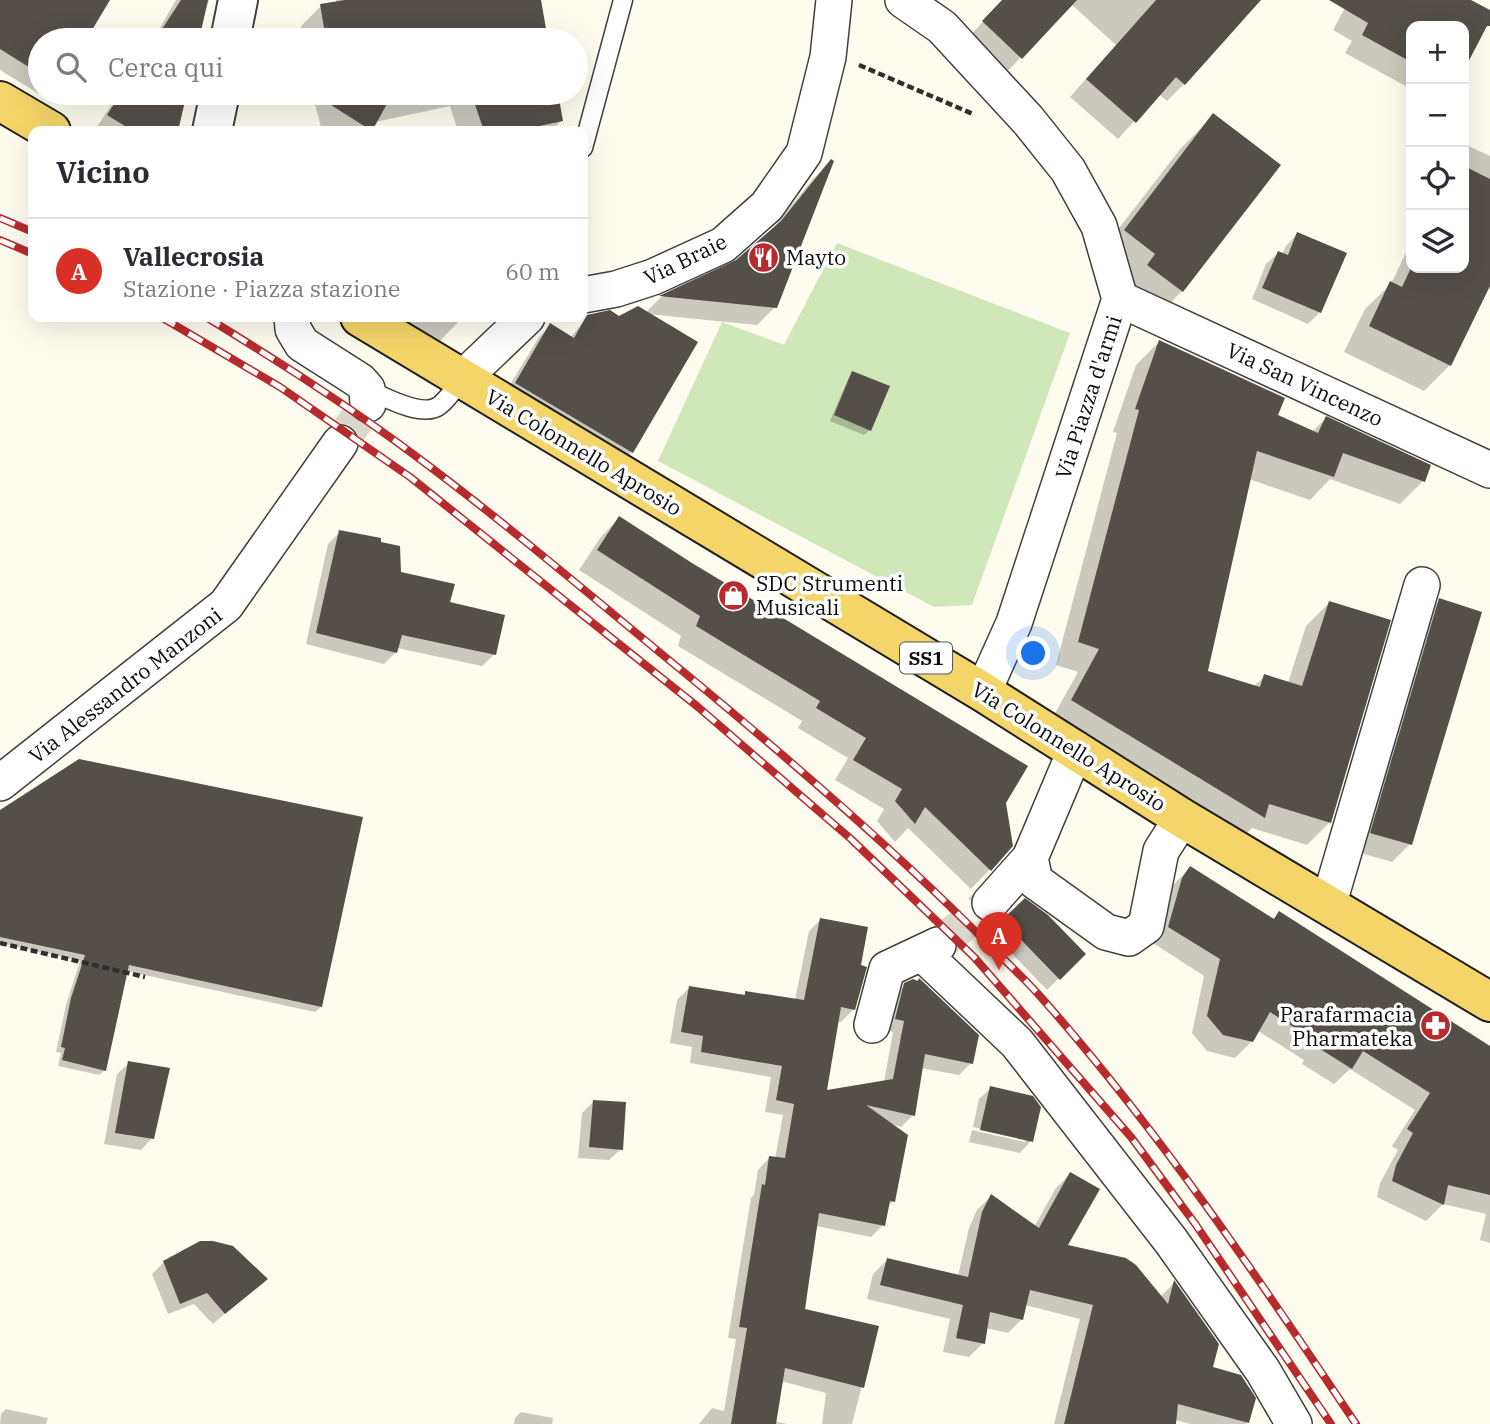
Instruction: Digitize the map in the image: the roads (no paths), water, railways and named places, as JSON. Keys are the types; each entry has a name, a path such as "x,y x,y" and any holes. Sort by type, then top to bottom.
{"main road":[{"path":"0,101 42,126"},
{"name":"Via Colonnello Aprosio","path":"368,322 983,692 1182,818 1490,1002"}],"street":[{"path":"232,28 238,0"},
{"name":"Via Braie","path":"588,294 616,289 653,277 723,245 767,206 804,153 828,57 834,0"},
{"name":"Via Piazza d'armi","path":"903,0 942,27 1028,120 1068,170 1099,226 1120,299 1014,623 983,692"},
{"path":"213,126 217,105"},
{"name":"Via San Vincenzo","path":"1120,299 1490,470"},
{"path":"292,322 293,329 302,344 360,381 367,396"},
{"path":"462,379 522,322"},
{"name":"Via Alessandro Manzoni","path":"0,783 226,605 340,443"},
{"path":"1328,906 1422,585"},
{"path":"990,903 1030,858 1076,749"},
{"path":"1030,858 1035,881 1106,932 1129,938 1146,926 1161,851 1182,818"},
{"path":"872,1025 887,969 930,949 1017,1043 1171,1241 1263,1371 1294,1424"}],"lane":[{"path":"588,130 623,0"},
{"path":"367,396 427,410 439,406 462,379"}],"tunnel":[{"path":"340,443 368,404"},
{"path":"938,945 990,903"}],"railway":[{"path":"0,218 28,230"},
{"path":"0,240 28,252"},
{"path":"170,322 280,387 410,477 698,707 851,839 974,957 1131,1137 1196,1225 1331,1424"},
{"path":"214,322 369,422 488,512 759,735 936,893 1039,995 1124,1097 1205,1204 1356,1424"}],"place":[{"name":"Mayto","path":"763,257"},
{"name":"SDC Strumenti Musicali","path":"733,595"},
{"name":"Vallecrosia","path":"999,970"},
{"name":"Parafarmacia Pharmateka","path":"1436,1026"}]}
